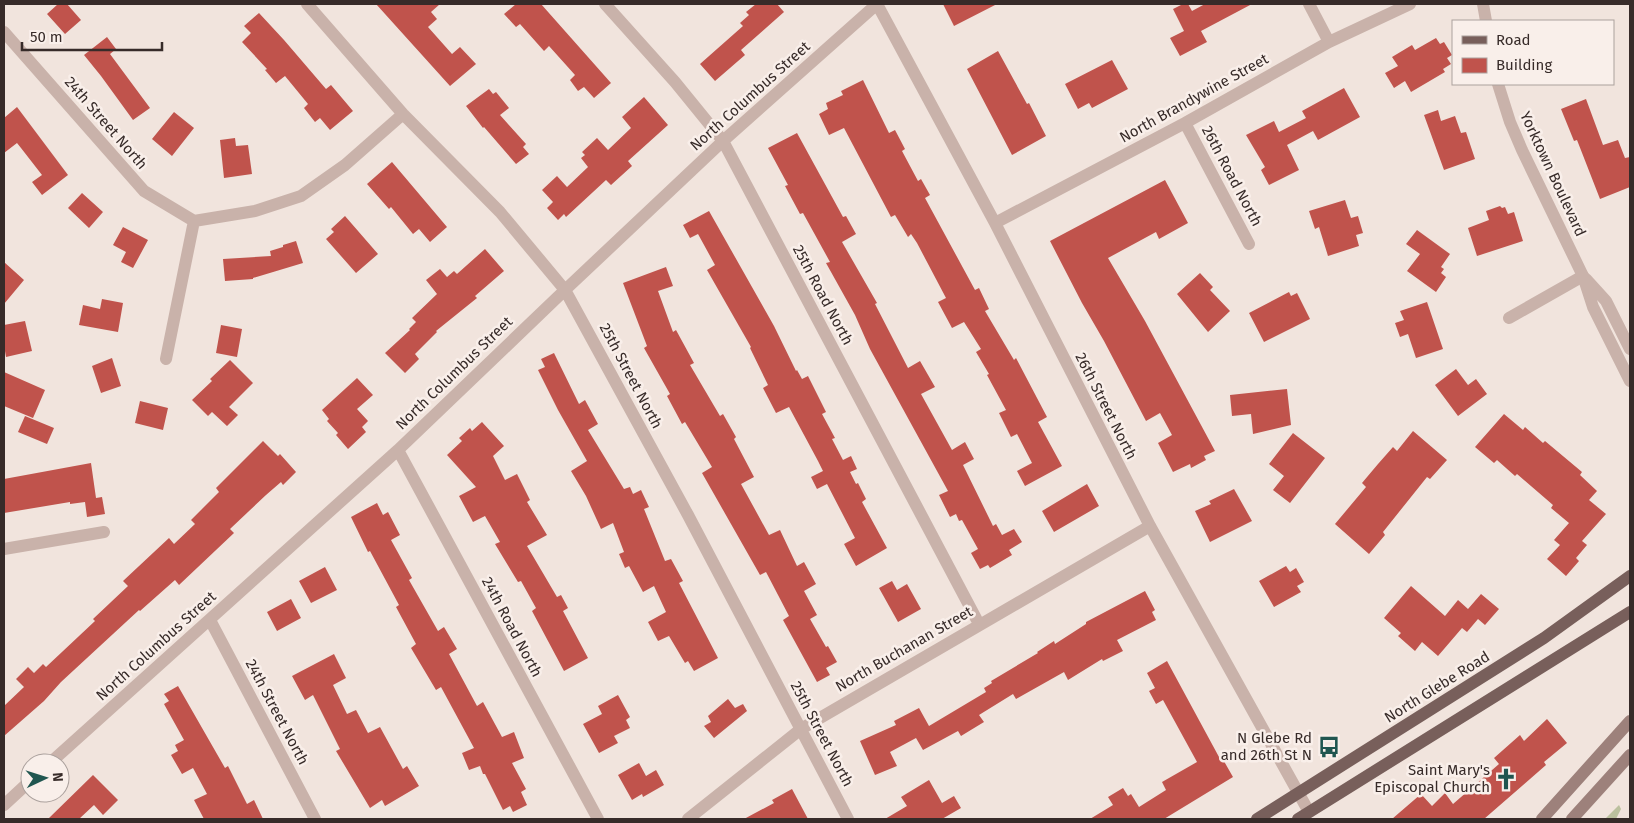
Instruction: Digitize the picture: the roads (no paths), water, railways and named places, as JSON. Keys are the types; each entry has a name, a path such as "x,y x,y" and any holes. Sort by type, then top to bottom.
{"main road":[{"name":"North Glebe Road","path":"1257,819 1544,638 1630,576"},
{"path":"1298,819 1311,816 1630,612"},
{"path":"1542,819 1630,721"},
{"path":"1572,819 1630,755"}],"street":[{"name":"25th Street North","path":"308,4 403,114 500,212 565,290 674,489 848,819"},
{"name":"25th Road North","path":"605,4 675,82 723,141 979,624"},
{"name":"North Columbus Street","path":"61,753 398,450 723,141 877,4"},
{"name":"26th Street North","path":"877,4 995,223 1150,526 1230,667 1311,816"},
{"path":"1309,4 1329,42"},
{"name":"North Brandywine Street","path":"995,223 1186,123 1329,42 1410,4"},
{"path":"1484,4 1486,20"},
{"name":"24th Street North","path":"4,32 144,191 194,221"},
{"name":"Yorktown Boulevard","path":"1498,85 1510,122 1522,150 1583,276 1593,307 1630,381"},
{"path":"166,359 194,221 255,212 301,196 345,165 403,114"},
{"name":"26th Road North","path":"1186,123 1249,244"},
{"path":"1509,318 1583,276"},
{"name":"Yorktown Boulevard","path":"1583,276 1606,301 1630,349"},
{"name":"24th Road North","path":"398,450 598,819"},
{"name":"North Buchanan Street","path":"688,819 801,729 1150,526"},
{"path":"4,549 104,532"},
{"name":"24th Street North","path":"210,620 316,819"},
{"path":"4,805 20,790"}],"place":[{"name":"N Glebe Rd and 26th St N","path":"1329,747"},
{"name":"Saint Mary's Episcopal Church","path":"1506,779"}]}
